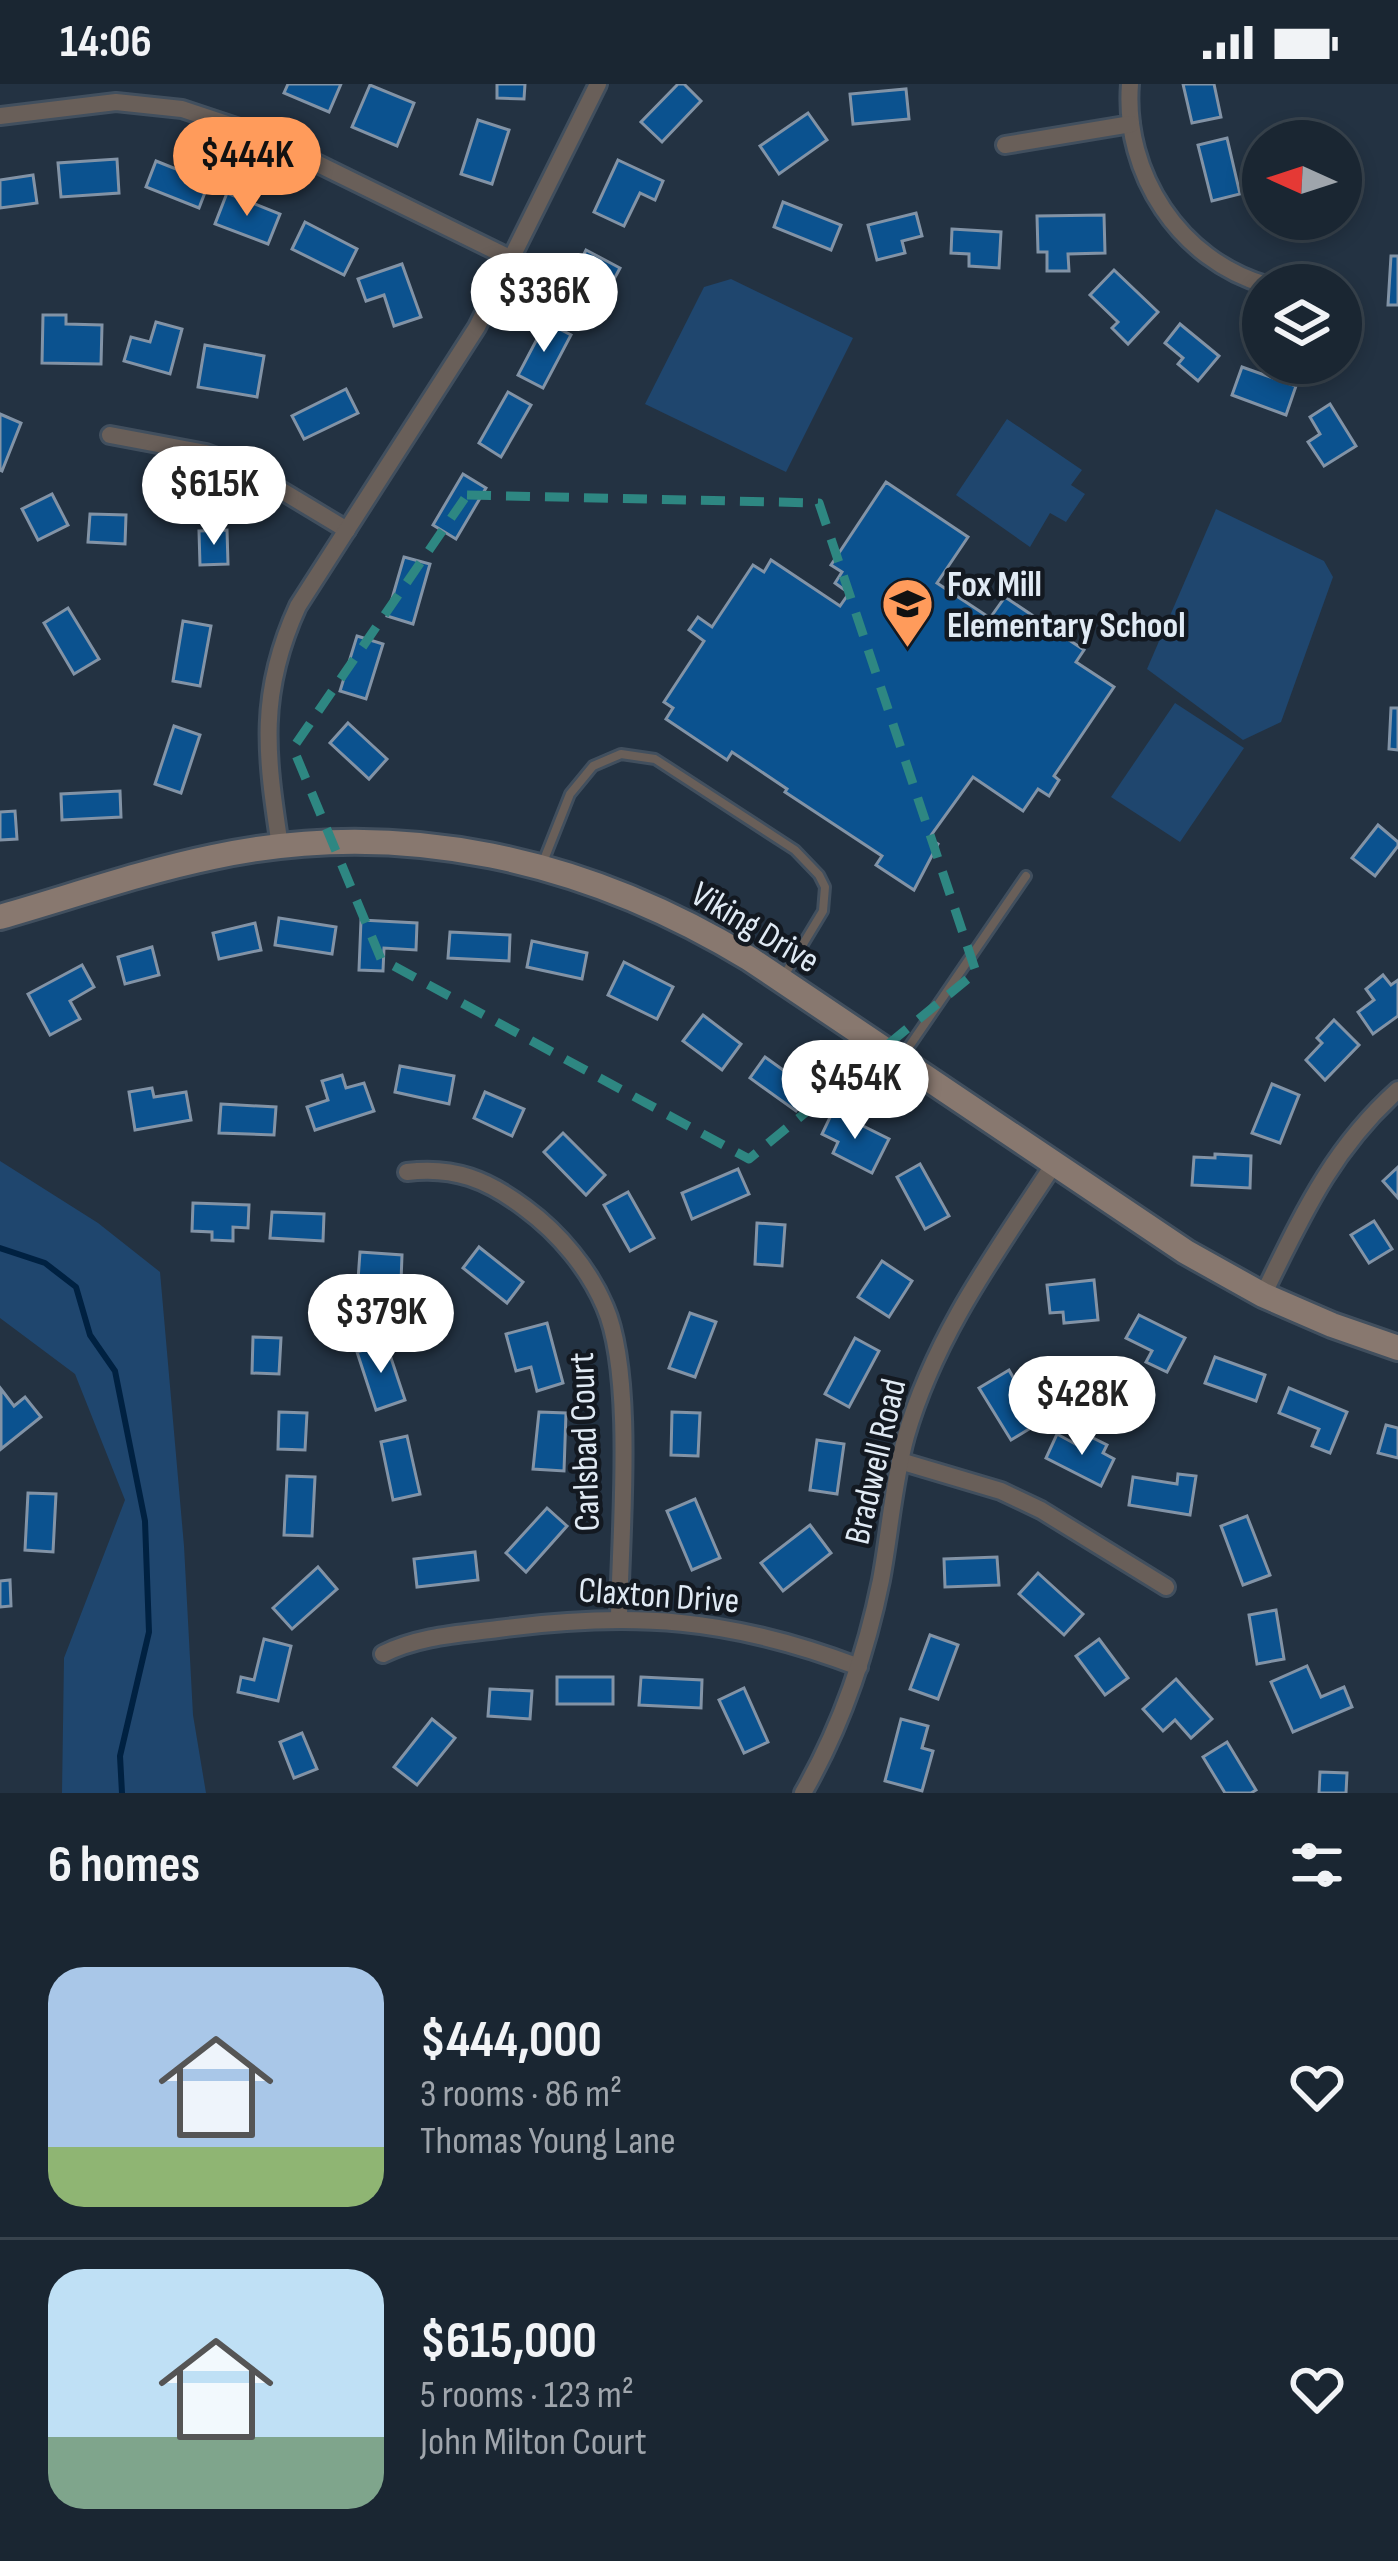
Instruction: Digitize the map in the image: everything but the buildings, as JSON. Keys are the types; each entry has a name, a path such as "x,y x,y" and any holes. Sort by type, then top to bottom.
{"street":[{"path":"280,846 266,760 271,681 298,606 477,327 598,84"},
{"path":"1130,84 1131,124 1147,180 1180,232 1222,269 1242,276"},
{"path":"0,116 145,94 257,134 514,260"},
{"path":"1005,145 1131,124"},
{"path":"110,435 206,453 239,465 346,530"},
{"name":"Viking Drive","path":"0,917 175,866 280,846 412,843 542,866 635,898 703,931 1186,1252 1263,1295 1398,1348"},
{"path":"1263,1295 1321,1178 1357,1130 1398,1090"},
{"name":"Bradwell Road","path":"803,1793 859,1667 881,1577 900,1461 938,1351 1054,1165"},
{"name":"Carlsbad Court","path":"407,1172 450,1170 507,1194 564,1244 606,1309 619,1373 621,1417 619,1617"},
{"path":"900,1461 970,1480 1041,1510 1166,1587"},
{"name":"Claxton Drive","path":"382,1654 431,1638 619,1617 750,1632 859,1667"}],"lane":[{"path":"542,866 573,788 593,766 621,754 655,759 795,850 819,875 825,886 823,911 781,980"},
{"path":"899,1060 1026,876"}],"highlighted area":[{"path":"467,495 819,503 976,972 749,1159 381,959 293,748"}],"shaded area":[{"path":"731,279 853,338 786,472 645,404 704,287"},
{"path":"1007,419 1082,470 1071,485 1085,494 1066,522 1050,513 1030,547 956,495"},
{"path":"1216,509 1324,561 1333,577 1281,722 1243,740 1147,669"},
{"path":"1175,703 1244,748 1180,842 1111,797"},
{"path":"0,1161 98,1223 160,1272 193,1715 206,1793 62,1793 64,1658 125,1500 75,1374 0,1318"}],"waterway":[{"path":"0,1248 45,1263 76,1287 90,1335 115,1371 145,1521 149,1632 120,1756 122,1793"}],"place":[{"name":"Fox Mill Elementary School","path":"908,650"}]}
